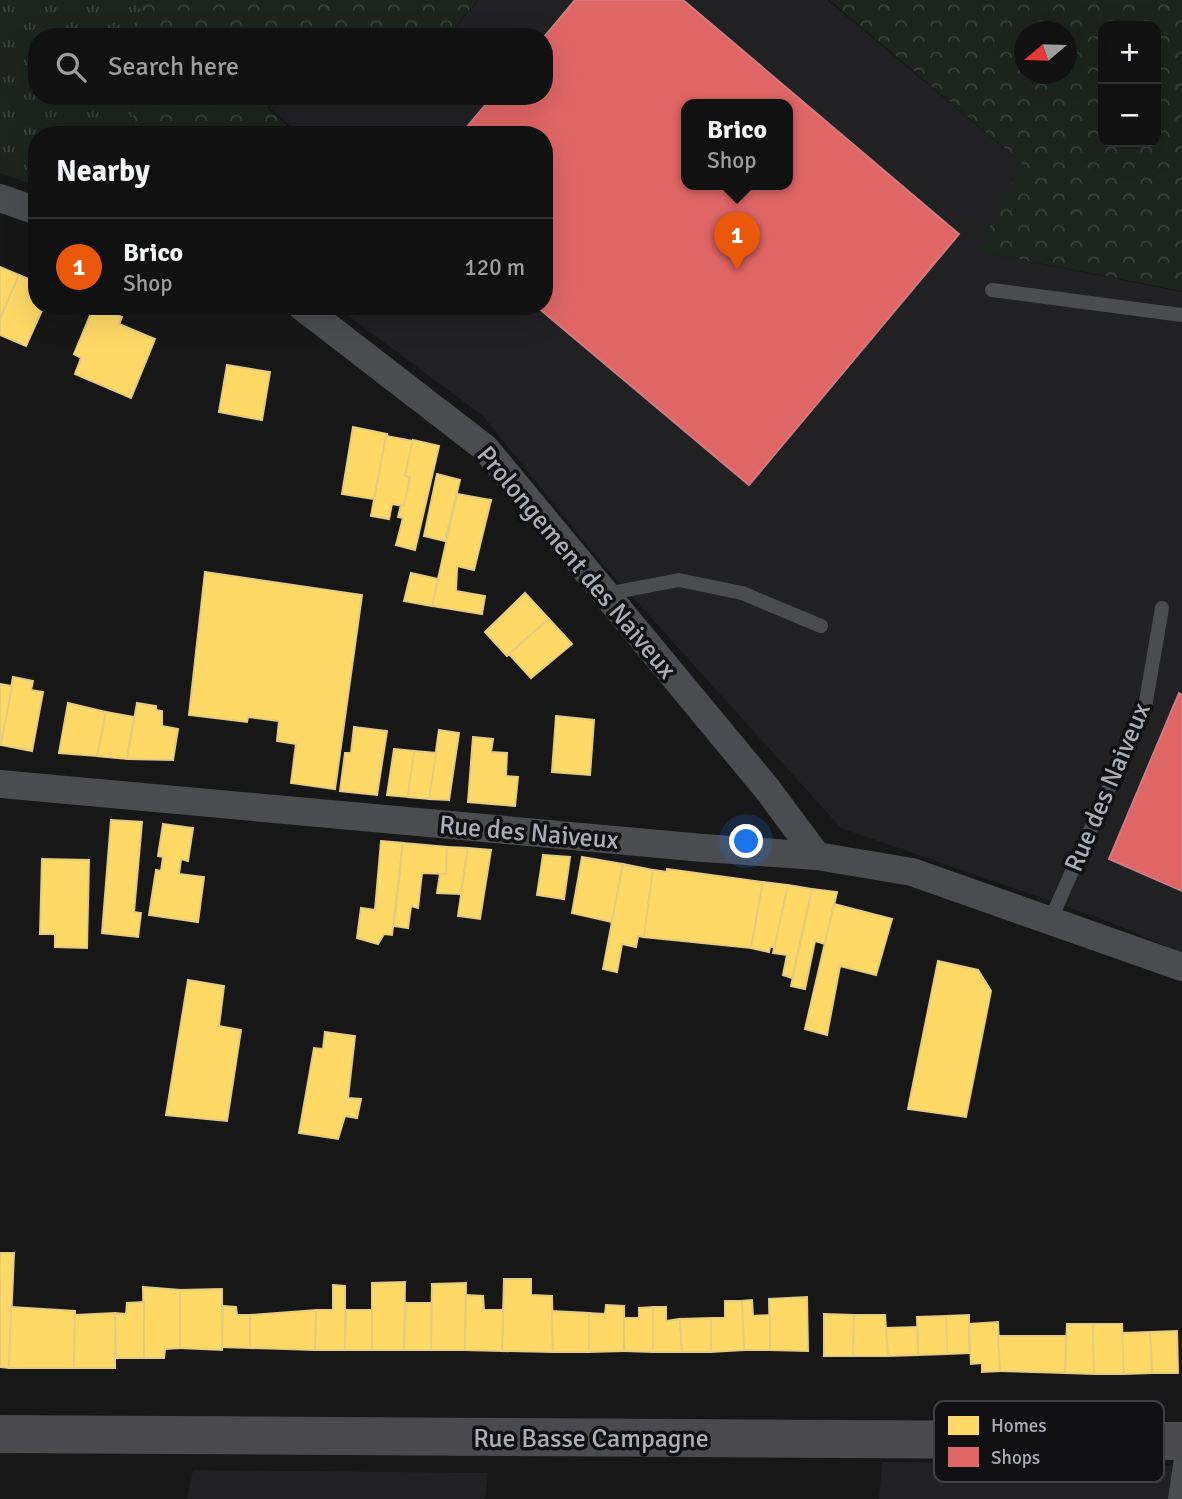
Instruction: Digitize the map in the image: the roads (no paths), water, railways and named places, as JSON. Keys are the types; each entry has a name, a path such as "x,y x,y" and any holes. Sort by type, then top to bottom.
{"main road":[{"name":"Rue Basse Campagne","path":"0,1433 934,1439"},
{"name":"Rue Basse Campagne","path":"1164,1441 1182,1441"}],"street":[{"path":"0,198 28,208"},
{"name":"Prolongement des Naiveux","path":"313,315 485,448 768,790 817,856"},
{"name":"Rue des Naiveux","path":"0,784 817,856 912,872 1182,967"}],"lane":[{"path":"992,290 1182,315"},
{"path":"606,594 679,580 742,593 821,626"},
{"name":"Rue des Naiveux","path":"1050,921 1145,707 1162,608"},
{"path":"1175,1499 1182,1451"}],"place":[{"name":"Brico","path":"737,270"}]}
